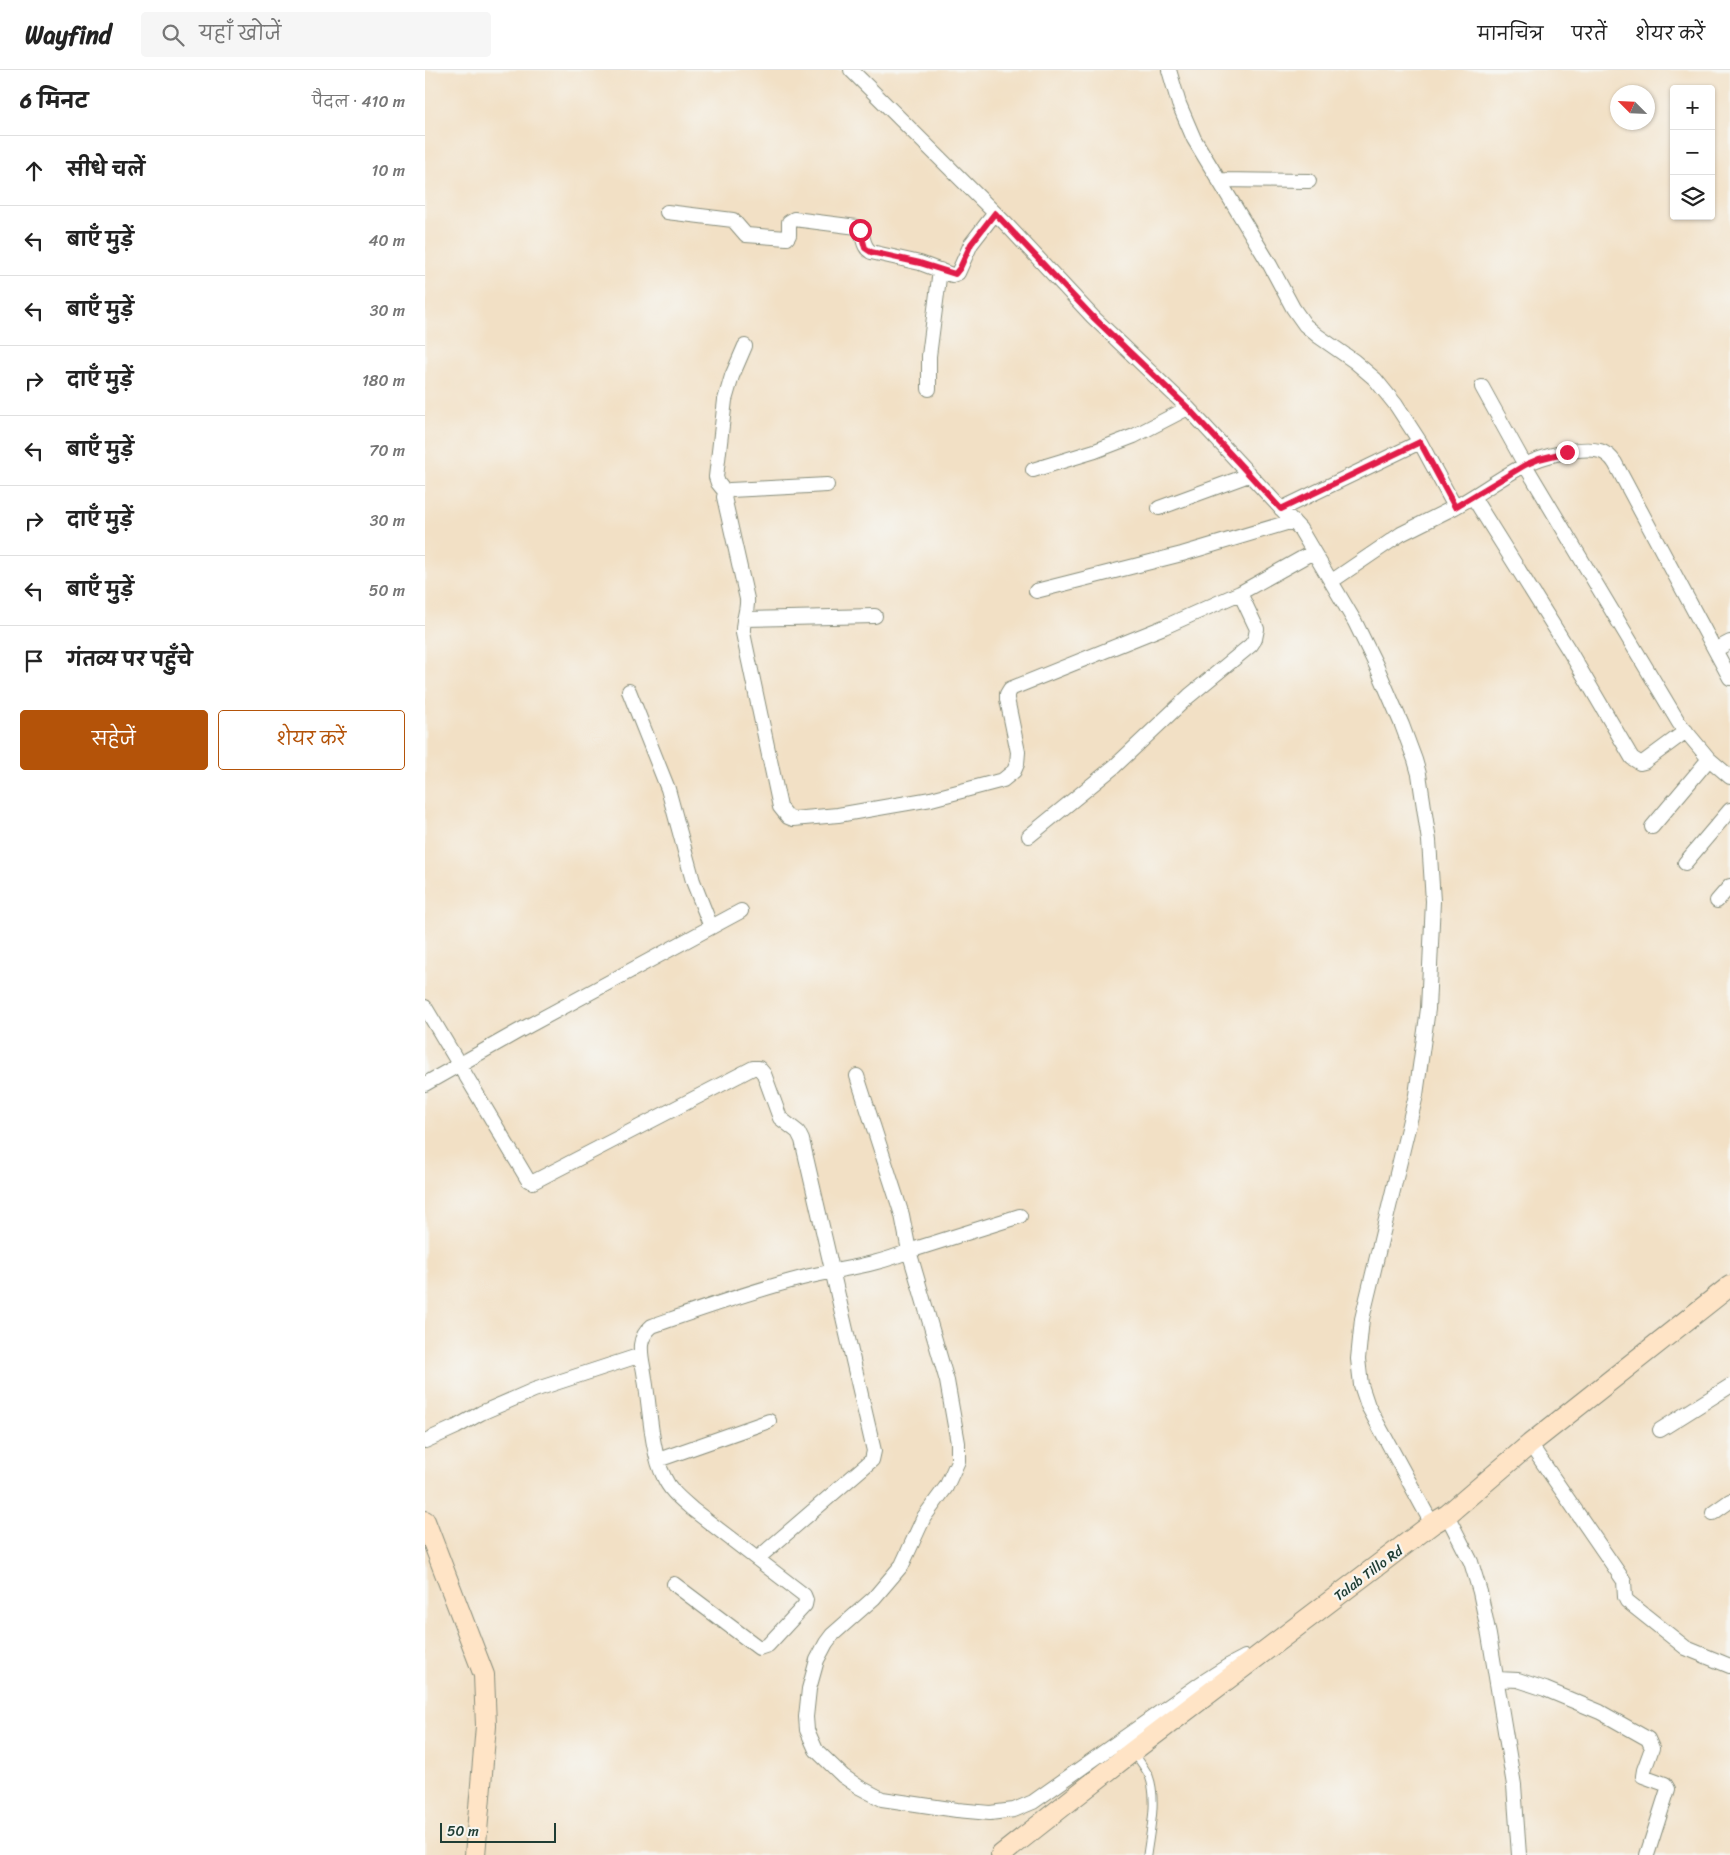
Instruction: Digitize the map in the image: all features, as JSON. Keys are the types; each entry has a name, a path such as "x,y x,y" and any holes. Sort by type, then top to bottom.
{"main road":[{"name":"Talab Tillo Rd","path":"1008,1850 1133,1751 1440,1519 1530,1444 1730,1286"},
{"path":"425,1522 484,1675 486,1726 475,1855"}],"street":[{"path":"851,70 995,213 1093,317 1188,408 1293,522 1306,538 1355,622 1376,665 1415,760 1425,808 1433,901 1428,1009 1422,1060 1406,1138 1362,1319 1358,1359 1361,1385 1368,1406 1440,1519 1471,1562 1480,1592 1497,1680 1514,1785 1519,1855"},
{"path":"1169,70 1186,124 1270,265 1293,308 1305,325 1375,379 1396,405 1420,442 1455,507"},
{"path":"1219,180 1309,181"},
{"path":"667,212 733,220 744,234 751,237 787,238 789,235 789,222 794,219 857,227 860,230 865,248 871,252 920,263 952,275 957,273 971,244 995,213"},
{"path":"929,390 929,362 940,270"},
{"path":"745,346 728,388 722,419 716,477 725,493 724,505 747,599 748,607 744,619 743,633 780,807 788,817 793,819 838,816 931,799 1003,780 1014,771 1018,752 1007,699 1010,688 1164,627 1240,593 1313,552"},
{"path":"1482,387 1525,465 1654,682 1686,731 1709,759 1730,777"},
{"path":"1033,470 1095,451 1134,436 1188,408"},
{"path":"1281,509 1420,442"},
{"path":"1332,581 1394,538 1473,497 1525,465 1539,459 1576,451 1595,451 1609,456 1615,463 1730,678"},
{"path":"1159,508 1249,475"},
{"path":"725,493 730,490 827,485"},
{"path":"1473,497 1570,652 1632,758 1640,763 1644,762 1686,731"},
{"path":"1036,591 1182,554 1293,522"},
{"path":"1029,836 1115,766 1189,696 1251,645 1255,639 1257,629 1240,593"},
{"path":"744,619 875,616"},
{"path":"1715,650 1730,642"},
{"path":"629,691 668,789 693,881 711,927"},
{"path":"1652,827 1709,759"},
{"path":"1685,863 1730,810"},
{"path":"1717,901 1730,886"},
{"path":"425,1084 741,911"},
{"path":"425,1007 528,1180 533,1182 753,1068 759,1068 764,1074 780,1118 801,1135 874,1456 872,1460 757,1559"},
{"path":"857,1076 902,1216 909,1251 947,1380 959,1443 958,1461 946,1487 924,1517 902,1565 874,1598 832,1635 817,1660 809,1689 806,1716 810,1739 816,1750 843,1776 882,1799 990,1813 1014,1810 1033,1802 1228,1666 1277,1642"},
{"path":"674,1584 759,1648 768,1644 803,1608 806,1600 804,1595 677,1496 664,1478 658,1460 650,1418 641,1355 642,1339 645,1332 652,1326 759,1290 894,1258 909,1251 1020,1216"},
{"path":"425,1442 481,1412 534,1390 641,1355"},
{"path":"1660,1430 1730,1386"},
{"path":"658,1460 769,1422"},
{"path":"1530,1444 1624,1581 1627,1601 1686,1648 1730,1666"},
{"path":"1713,1513 1730,1502"},
{"path":"1497,1680 1518,1680 1545,1689 1600,1712 1648,1739 1652,1748 1643,1776 1665,1784 1668,1789 1647,1855"}],"lane":[{"path":"1133,1751 1148,1776 1152,1791 1147,1855"}],"route":[{"path":"860,230 866,250 920,263 955,274 960,268 971,244 995,213 1093,317 1188,408 1281,509 1420,442 1455,507 1525,465 1539,459 1567,452"}]}
